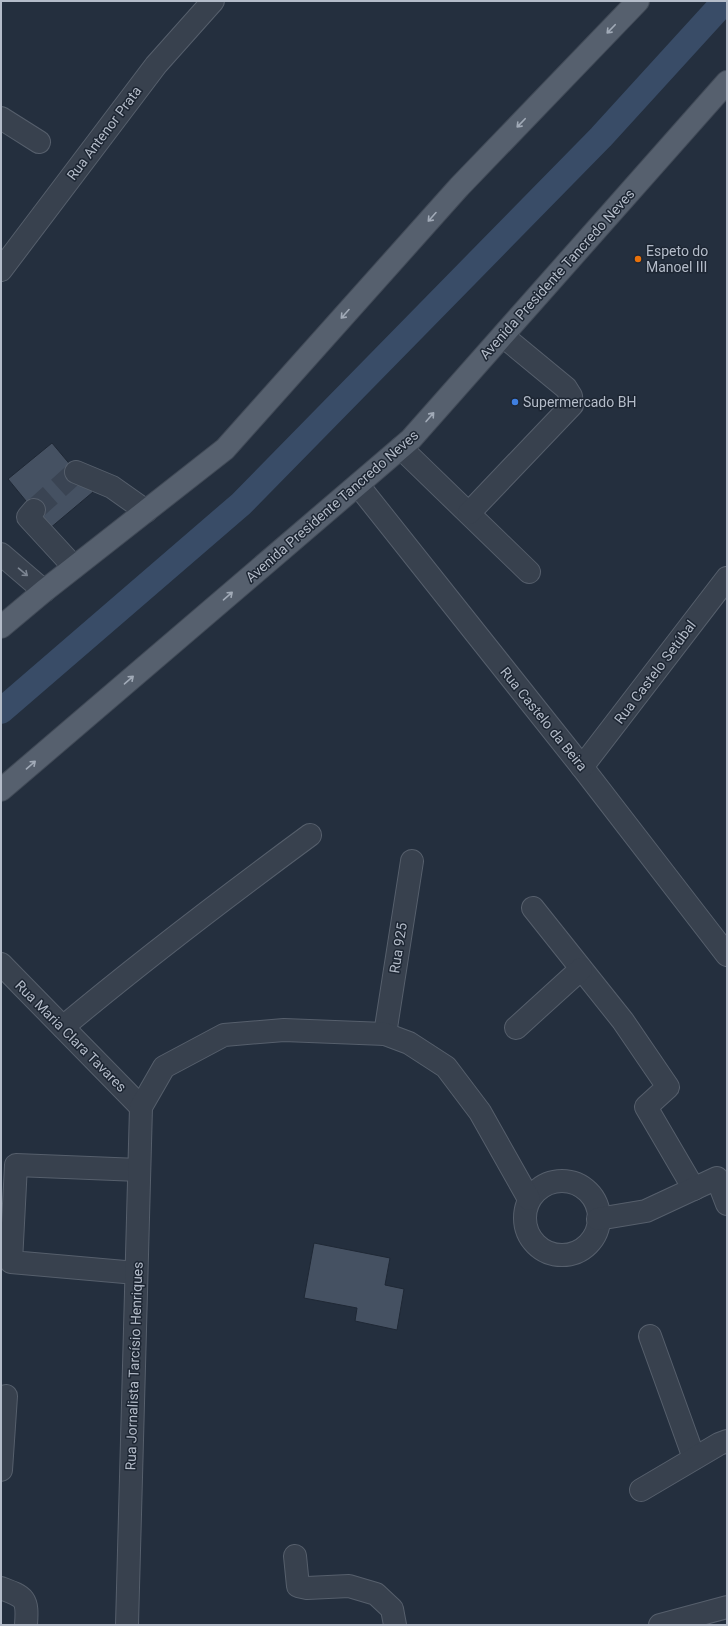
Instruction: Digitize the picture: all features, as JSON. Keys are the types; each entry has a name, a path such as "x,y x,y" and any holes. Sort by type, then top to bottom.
{"main road":[{"path":"1,627 44,590 225,449 459,188 638,1"},
{"name":"Avenida Presidente Tancredo Neves","path":"1,790 358,486 411,439 727,82"}],"street":[{"name":"Rua Antenor Prata","path":"1,270 156,65 213,1"},
{"path":"1,118 39,142"},
{"path":"468,513 572,405 571,396 566,388 503,336"},
{"path":"401,448 529,572"},
{"path":"76,472 112,487 146,511"},
{"name":"Rua Castelo da Beira","path":"358,486 582,767 727,955"},
{"path":"34,510 28,517 74,567"},
{"path":"1,554 44,590"},
{"name":"Rua Castelo Setúbal","path":"582,767 727,578"},
{"path":"63,1027 122,978 206,912 310,835"},
{"name":"Rua 925","path":"385,1034 412,861"},
{"path":"533,908 622,1021 668,1087 646,1107 694,1188"},
{"name":"Rua Maria Clara Tavares","path":"1,964 141,1107"},
{"path":"516,1028 581,969"},
{"path":"141,1107 164,1067 224,1035 284,1030 385,1034 410,1043 446,1067 480,1112 529,1199"},
{"name":"Rua Jornalista Tarcísio Henriques","path":"127,1625 141,1107"},
{"path":"136,1274 11,1262 16,1165 139,1170"},
{"path":"598,1219 646,1212 717,1178 727,1204"},
{"path":"565,1180 585,1188 597,1205 598,1219 598,1227 588,1245 569,1254 548,1253 531,1240 524,1220 529,1199 544,1184 565,1180"},
{"path":"650,1336 694,1458"},
{"path":"1,1470 6,1396"},
{"path":"641,1490 694,1458 727,1441"},
{"path":"295,1556 298,1586 307,1588 349,1586 376,1594 392,1609 395,1625"},
{"path":"1,1588 20,1595 28,1606 26,1625"},
{"path":"660,1625 727,1607"}],"building":[{"path":"52,443 93,492 49,529 8,479"},
{"path":"314,1243 390,1258 385,1285 404,1289 397,1330 355,1321 357,1308 304,1298"}],"waterway":[{"path":"1,711 241,504 601,137 725,1"}],"tunnel":[{"path":"34,510 76,472"}],"place":[{"name":"Espeto do Manoel III","path":"638,259"},
{"name":"Supermercado BH","path":"515,402"}]}
